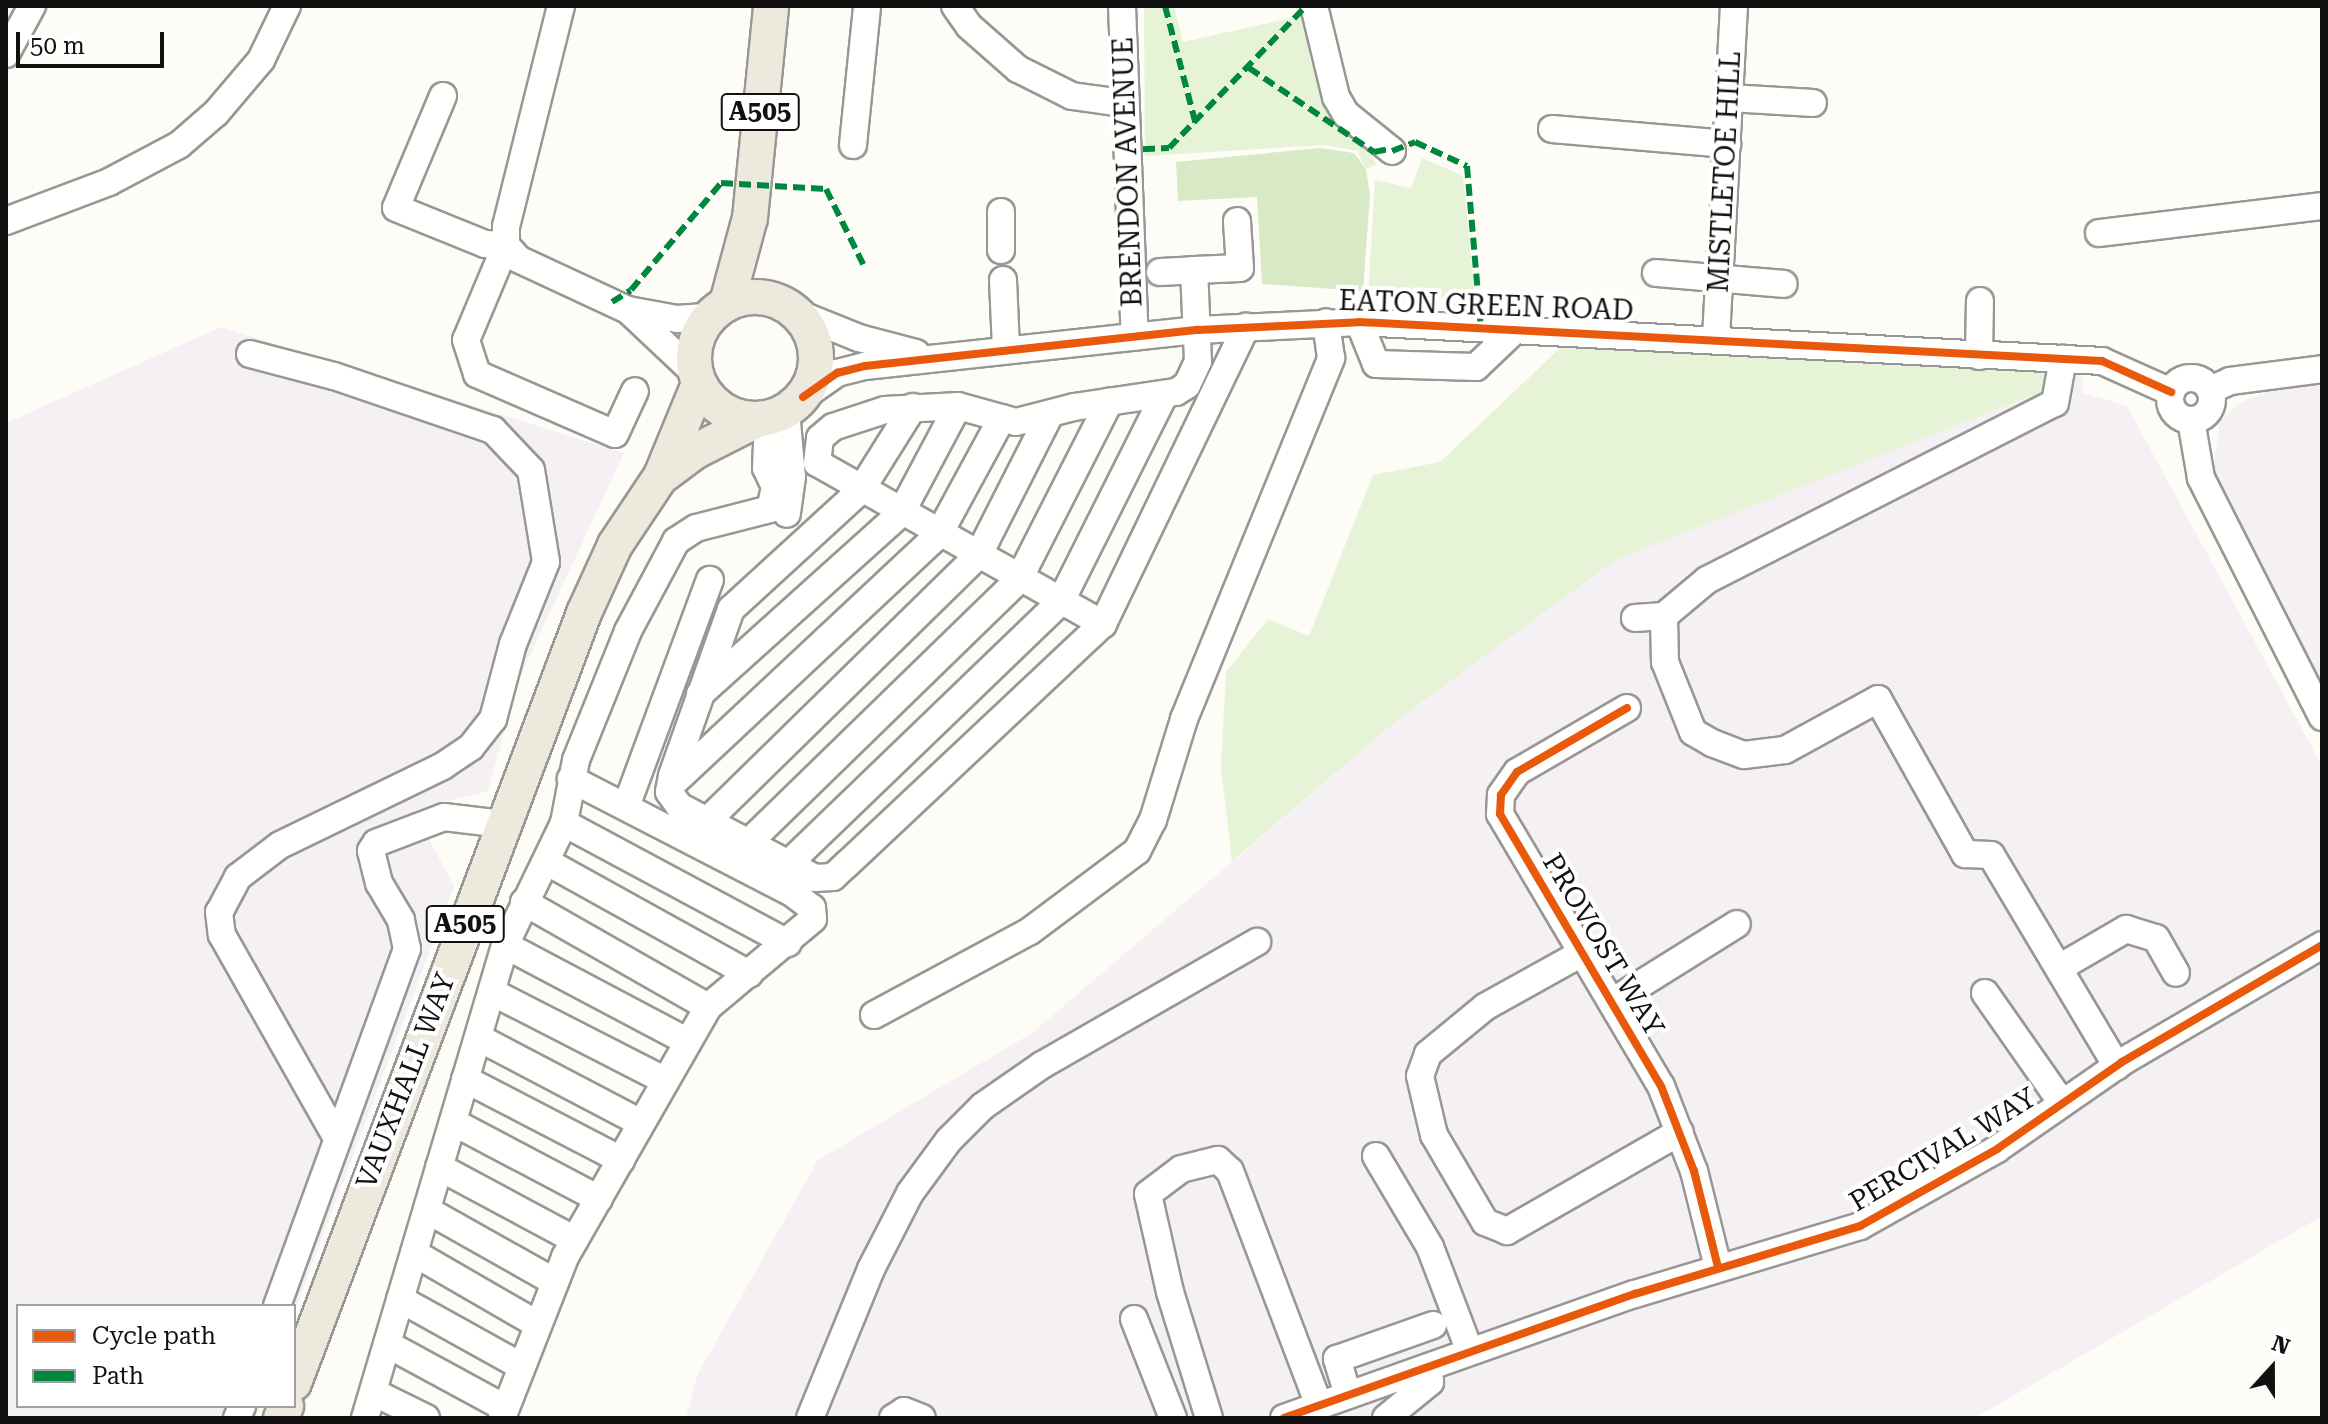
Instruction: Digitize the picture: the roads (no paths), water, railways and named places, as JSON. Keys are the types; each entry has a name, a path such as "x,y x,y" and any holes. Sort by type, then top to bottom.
{"main road":[{"name":"A505","path":"718,310 750,218 771,6"},
{"name":"A505","path":"750,218 761,264 791,309"},
{"path":"751,297 791,309 814,340 817,361 778,411 722,410 698,379 699,332 718,310 751,297"},
{"name":"VAUXHALL WAY","path":"296,1378 590,600 615,545 661,476 698,379"},
{"name":"VAUXHALL WAY","path":"661,476 694,452 778,411"}],"street":[{"path":"6,54 32,6"},
{"path":"6,221 109,182 179,145 216,113 261,60 287,6"},
{"path":"561,6 506,226 506,245 466,340 477,374 615,434 635,391"},
{"path":"853,145 867,6"},
{"path":"955,6 1018,69 1072,96 1122,103"},
{"name":"BRENDON AVENUE","path":"1122,6 1122,103 1135,337"},
{"path":"1314,6 1336,97 1354,122 1392,151"},
{"name":"MISTLETOE HILL","path":"1716,338 1734,6"},
{"path":"443,96 396,208 485,244 506,245 518,259 628,310 677,319 718,310"},
{"path":"1730,98 1813,103"},
{"path":"1552,129 1727,144"},
{"path":"2099,233 2322,206"},
{"path":"1001,212 1001,250"},
{"path":"1160,272 1240,268 1237,221"},
{"path":"1103,624 817,463 820,438 858,417 913,407 958,406 1016,422 1109,402 1164,395 1187,385 1198,361 1194,270"},
{"path":"1656,273 1720,275 1784,284"},
{"path":"1003,280 1006,350"},
{"path":"1979,356 1980,301"},
{"name":"EATON GREEN ROAD","path":"791,309 859,338 931,357"},
{"path":"628,310 698,379"},
{"path":"874,1015 1030,931 1137,851 1153,820 1184,719 1331,358 1326,322"},
{"name":"EATON GREEN ROAD","path":"778,411 837,373 931,357 1198,330 1326,322 1518,327 2102,361 2171,392"},
{"path":"1359,322 1376,364 1476,367 1518,327"},
{"path":"913,407 861,490 731,609 671,785 671,799 815,878 833,877 1103,624 1246,327"},
{"path":"250,354 334,376 493,430 531,470 546,562 513,644 493,719 471,747 443,766 280,845 238,877 219,912 222,935 337,1138"},
{"path":"1635,618 1664,616 1707,580 2055,403 2063,359"},
{"path":"2210,390 2230,381 2322,369"},
{"path":"2191,420 2174,413 2171,392 2178,382 2192,378 2210,390"},
{"path":"2191,420 2209,410 2210,390"},
{"path":"788,864 1061,601 1164,395"},
{"path":"749,842 1019,579 1109,402"},
{"path":"700,694 901,513 958,406"},
{"path":"365,1418 505,945 524,902 549,863 618,686 680,557 708,539 769,529 788,513 792,477 778,411"},
{"path":"708,820 978,556 1050,414"},
{"path":"671,785 939,534 1002,418"},
{"path":"2191,420 2201,478 2322,717"},
{"path":"627,804 710,580"},
{"path":"1664,616 1665,662 1693,732 1712,743 1744,755 1785,750 1878,699 1965,854 1991,855 2117,1066"},
{"name":"PROVOST WAY","path":"1627,708 1517,772 1501,795 1500,814 1509,834 1612,1002 1680,1132 1718,1267"},
{"path":"387,1344 504,1413 537,1324 575,1240 708,1007 813,919 812,908 627,804 580,782"},
{"path":"278,1304 407,949 401,920 379,883 371,851 376,843 444,817 503,824"},
{"path":"564,823 788,943"},
{"path":"549,863 749,974"},
{"path":"524,902 708,1007"},
{"path":"1612,1002 1737,924"},
{"path":"2059,968 2126,929 2156,938 2176,973"},
{"path":"810,1418 871,1269 910,1193 949,1140 983,1106 1042,1065 1257,942"},
{"path":"505,945 688,1042"},
{"name":"PERCIVAL WAY","path":"1298,1414 1718,1267 1860,1226 1997,1149 2117,1066 2322,945"},
{"path":"1582,953 1485,1007 1428,1054 1420,1076 1434,1135 1485,1222 1507,1231 1680,1132"},
{"path":"492,992 666,1081"},
{"path":"1985,993 2062,1103"},
{"path":"479,1038 641,1123"},
{"path":"465,1079 621,1160"},
{"path":"453,1122 599,1199"},
{"path":"1376,1156 1430,1247 1470,1352"},
{"path":"1209,1418 1170,1292 1148,1194 1181,1169 1218,1160 1230,1171 1298,1414"},
{"path":"439,1167 575,1240"},
{"path":"427,1210 555,1282"},
{"path":"414,1253 537,1324"},
{"path":"400,1299 521,1366"},
{"path":"1134,1319 1173,1418"},
{"path":"1348,1395 1337,1359 1433,1325"},
{"path":"1386,1418 1430,1382 1429,1367"},
{"path":"373,1392 426,1418"},
{"path":"893,1418 904,1411 922,1418"}]}
